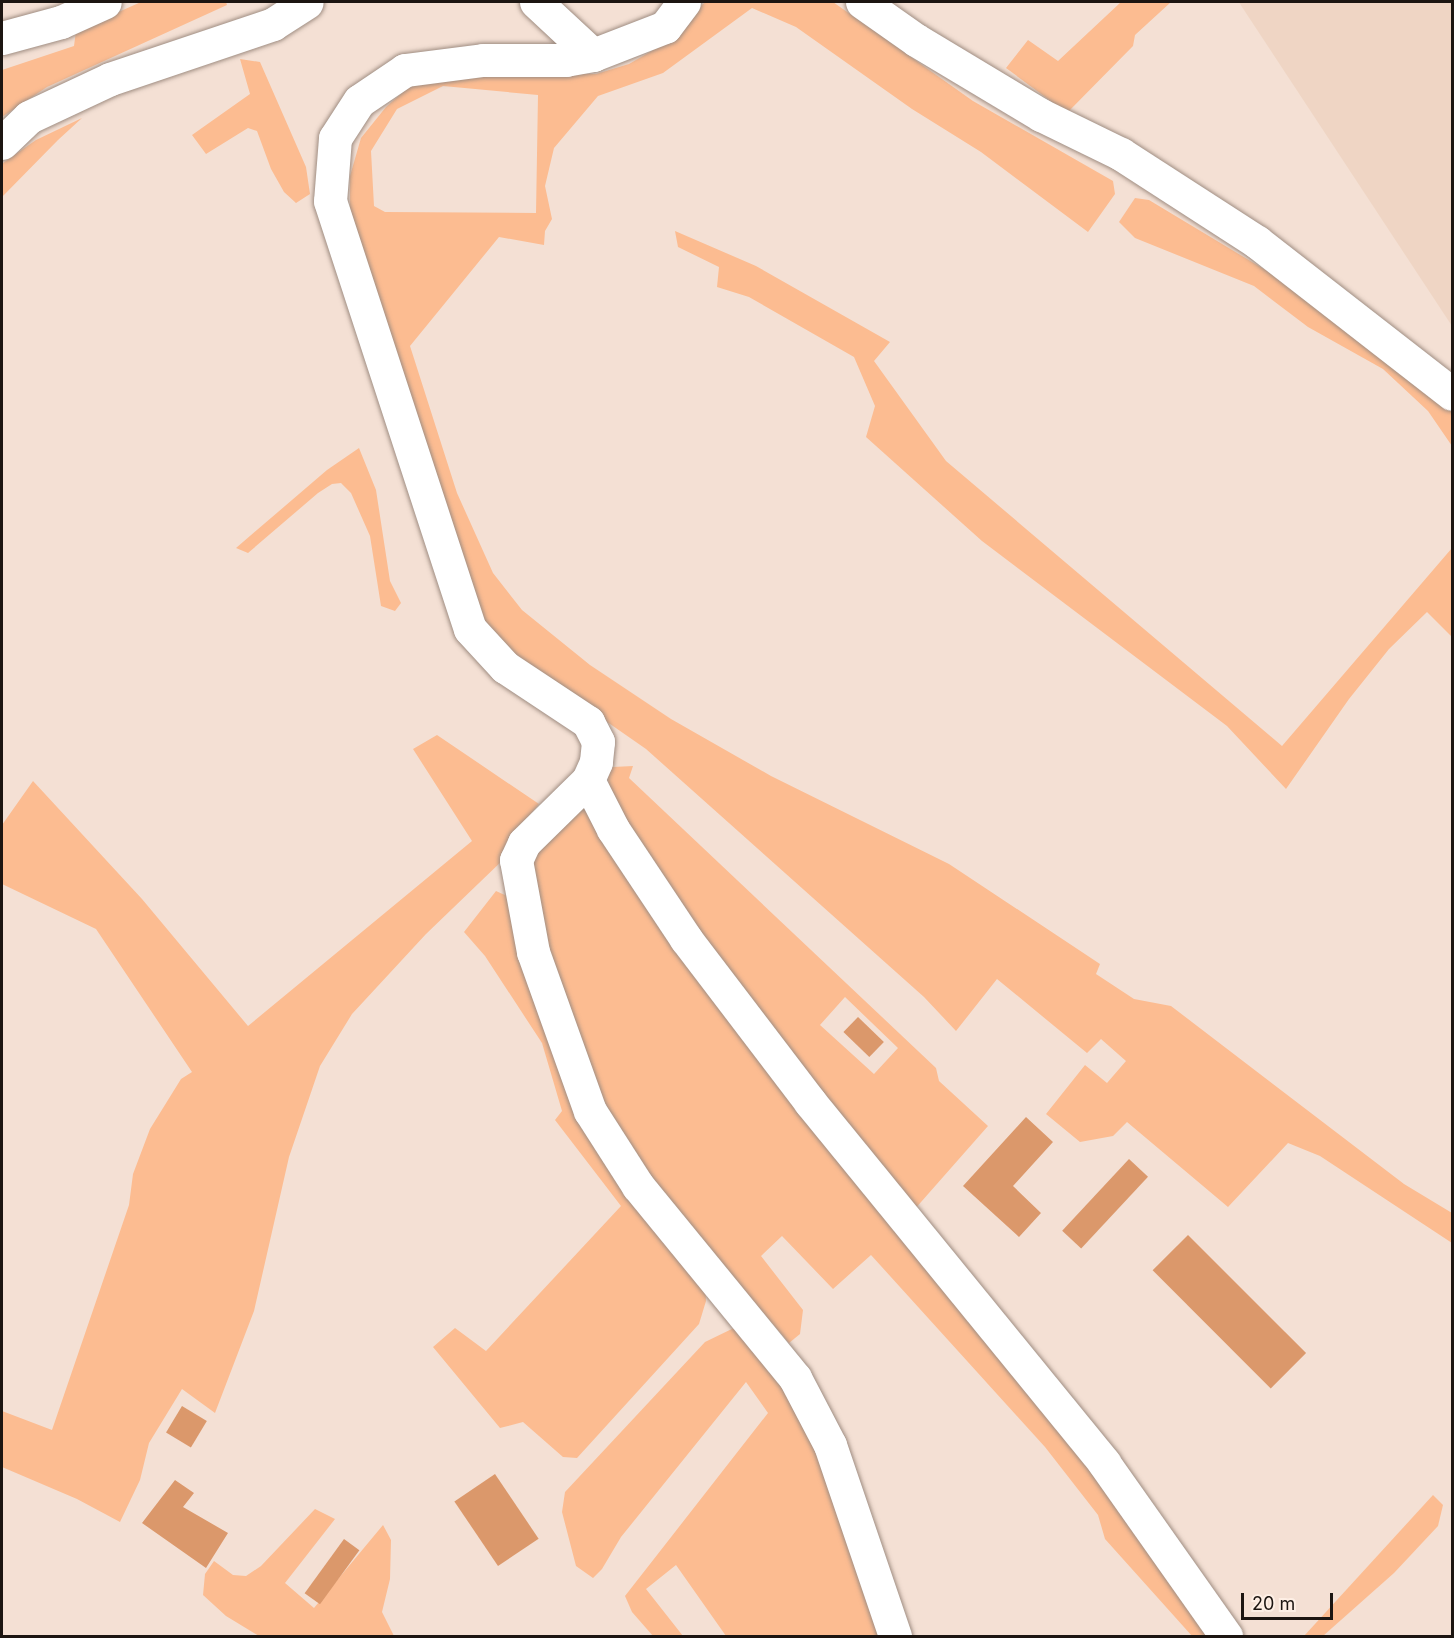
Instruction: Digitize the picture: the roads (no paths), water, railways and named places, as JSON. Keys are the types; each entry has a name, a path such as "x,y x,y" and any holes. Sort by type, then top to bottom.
{"street":[{"path":"2,38 60,22 105,2"},
{"path":"2,143 29,117 110,79 273,24 308,2"},
{"path":"536,2 593,55"},
{"path":"684,2 665,27 593,55 566,60 483,60 405,70 359,100 335,138 330,201 470,629 505,667 588,722 598,742 596,762 588,780 524,843 516,860 533,952 590,1111 638,1186 795,1378 830,1445 895,1636"},
{"path":"862,2 916,40 1041,115 1121,154 1257,242 1452,394"},
{"path":"588,780 613,829 686,939 810,1102 1104,1463 1227,1636"}]}
